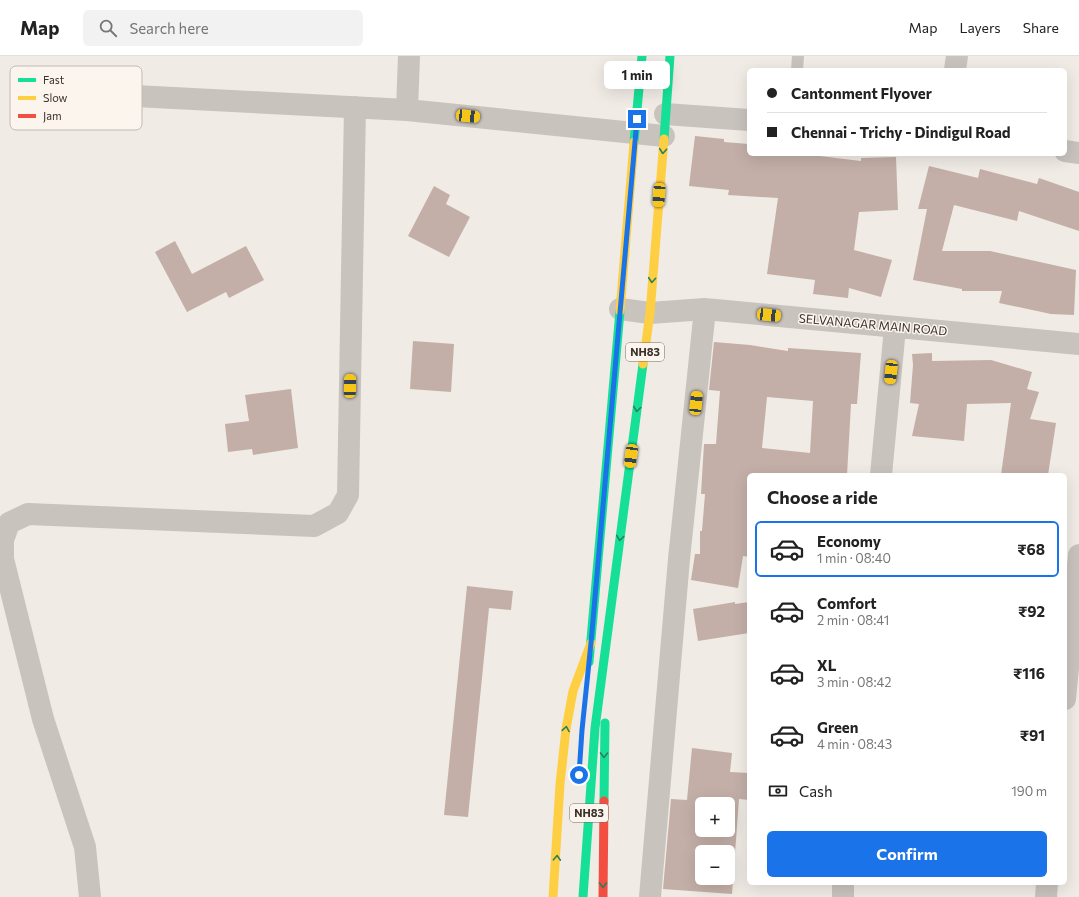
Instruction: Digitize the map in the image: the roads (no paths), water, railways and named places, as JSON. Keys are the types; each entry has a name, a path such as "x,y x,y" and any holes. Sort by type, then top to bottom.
{"main road":[{"name":"NH83","path":"553,897 560,784 566,729 573,691 591,643 642,56"},
{"name":"NH83","path":"583,897 596,728 650,313 670,56"},
{"path":"587,682 591,643"},
{"path":"602,897 606,646"}],"street":[{"path":"407,110 409,56"},
{"path":"955,68 957,56"},
{"path":"142,96 407,110 664,136"},
{"path":"90,897 86,847 43,719 3,558 5,519 28,514 314,526 338,512 348,495 355,107"},
{"path":"665,114 747,120"},
{"path":"1067,151 1079,152"},
{"name":"SELVANAGAR MAIN ROAD","path":"620,309 650,313 705,309 895,328 1079,344"},
{"path":"650,897 679,559 705,309"},
{"path":"881,473 895,328"},
{"path":"1067,678 1079,555"},
{"path":"843,885 843,897"},
{"path":"1046,897 1047,885"}],"lane":[{"path":"797,68 798,56"}]}
